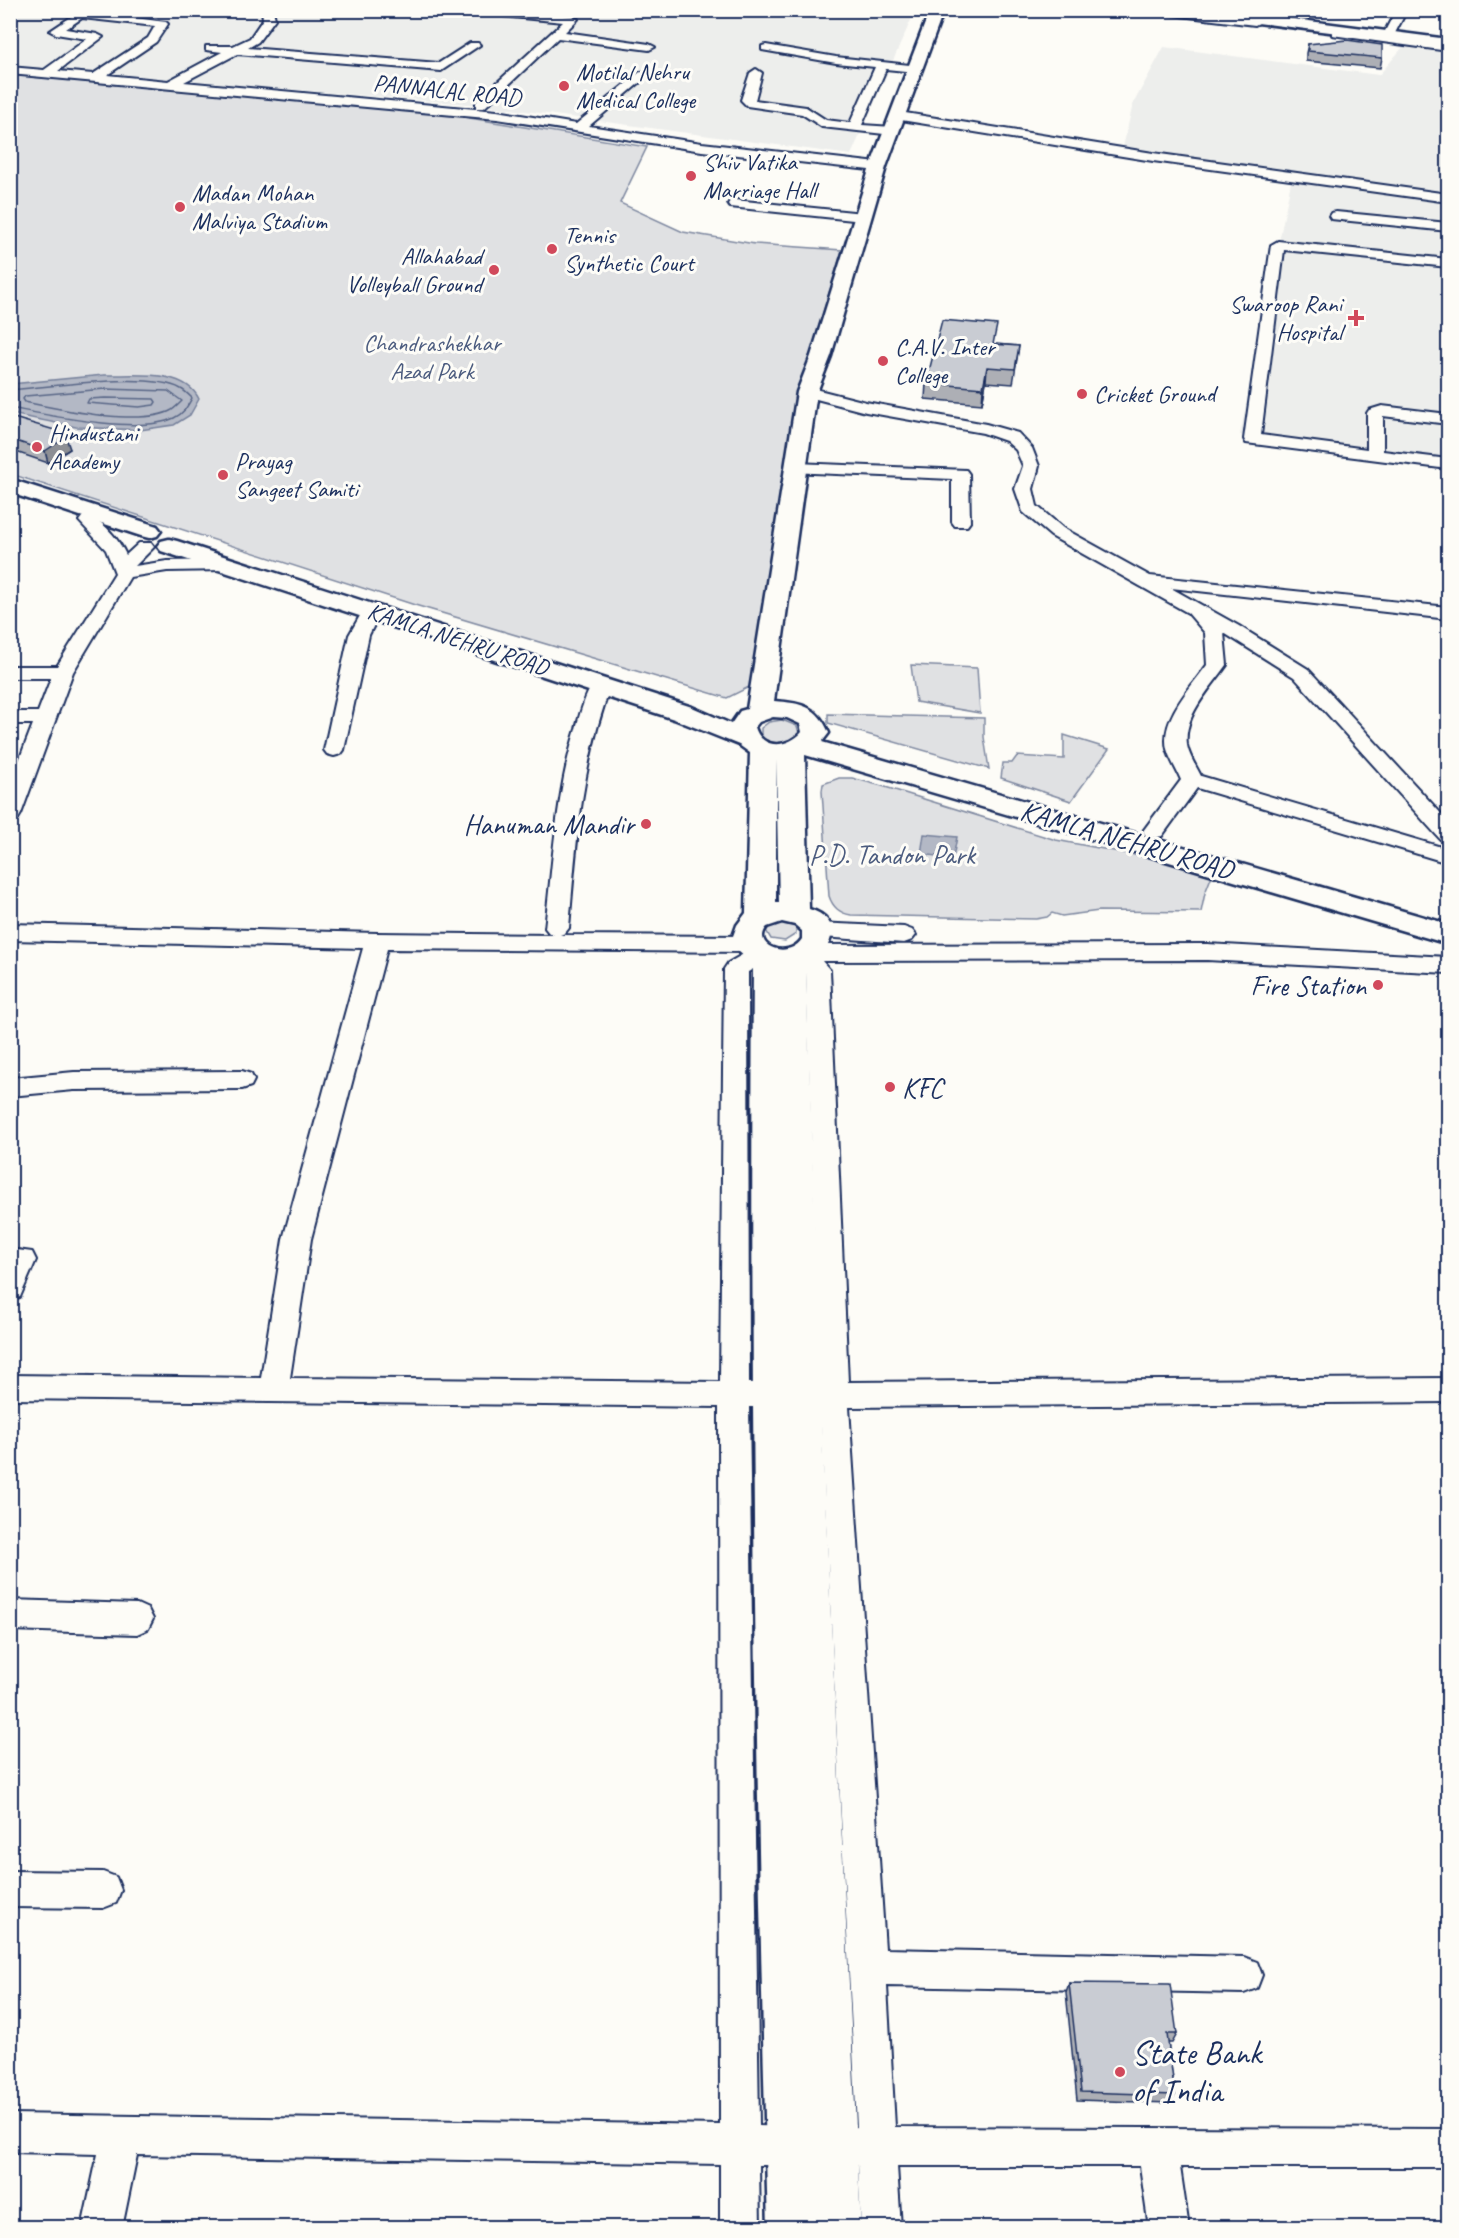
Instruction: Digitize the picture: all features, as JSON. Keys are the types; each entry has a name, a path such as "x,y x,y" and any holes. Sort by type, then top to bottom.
{"main road":[{"path":"814,394 901,122 915,68 937,10"},
{"path":"794,2228 782,1914 785,1395 793,1153 778,945 754,745 741,732 742,724 770,705 802,469 821,356 878,167 901,122 947,10"},
{"path":"1187,10 1449,42"},
{"path":"788,651 802,469"},
{"name":"KAMLA NEHRU ROAD","path":"10,486 155,542 508,643 712,705 770,705 804,714 811,720 804,743"},
{"name":"KAMLA NEHRU ROAD","path":"10,496 683,713 754,745"},
{"path":"754,745 804,743 794,914 782,912 778,945"},
{"name":"KAMLA NEHRU ROAD","path":"804,743 1154,831 1449,917"},
{"name":"KAMLA NEHRU ROAD","path":"804,743 1449,934"},
{"path":"785,1395 832,2146 835,2228"}],"street":[{"path":"170,85 254,40 269,19 267,10"},
{"path":"472,10 572,19 480,105"},
{"path":"1155,10 1449,48"},
{"path":"1209,10 1449,42"},
{"path":"1390,33 1402,10"},
{"path":"47,73 97,37 56,31 80,14 162,24 152,40 95,78"},
{"path":"555,34 649,47"},
{"path":"210,48 441,67 474,45"},
{"path":"766,48 836,60 915,68"},
{"path":"854,128 882,64"},
{"name":"PANNALAL ROAD","path":"10,70 497,116 702,147 878,167"},
{"path":"756,73 747,100 756,104 773,100 806,111 822,123 854,128 901,122 1344,184 1449,227"},
{"path":"577,129 640,76"},
{"path":"1334,232 1344,184"},
{"path":"1449,198 1400,207 1334,232 1278,245 1252,439 1449,464"},
{"path":"735,204 863,218"},
{"path":"1334,232 1449,263"},
{"path":"814,394 866,407 986,429 1012,437 1024,448 1031,466 1024,489 1029,508 1057,532 1193,608 1301,673 1449,834"},
{"path":"1375,454 1375,413 1382,411 1449,419"},
{"path":"802,469 960,474 961,522"},
{"path":"88,521 114,548 124,573"},
{"path":"10,814 19,769 47,718 63,672 124,573 152,555 155,542"},
{"path":"124,573 167,566 225,565"},
{"path":"1143,580 1449,613"},
{"path":"1193,608 1214,632 1217,665 1185,710 1180,721 1176,745 1192,780 1449,856"},
{"path":"334,750 359,635 372,611"},
{"path":"10,672 63,672"},
{"path":"556,928 570,806 587,717 601,686"},
{"path":"10,718 47,718"},
{"path":"1154,831 1192,780"},
{"path":"10,919 382,927 556,928 778,945 880,935 1255,939 1449,952"},
{"path":"10,932 376,941 1207,952 1449,965"},
{"path":"274,1389 297,1239 376,941"},
{"path":"778,945 736,969 785,1395 868,1967 875,2146 881,2228"},
{"path":"10,1087 74,1081 242,1080"},
{"path":"10,1260 22,1260 10,1289"},
{"path":"10,1387 785,1395 1449,1390"},
{"path":"740,2228 740,2145 785,1395"},
{"path":"10,1615 137,1619"},
{"path":"10,1889 103,1890"},
{"path":"868,1967 1244,1975"},
{"path":"10,2133 791,2146"},
{"path":"102,2228 121,2135"},
{"path":"832,2146 1449,2148"},
{"path":"1157,2147 1169,2228"}],"shaded area":[{"name":"Motilal Nehru Medical College","path":"10,11 915,11 851,155 480,105 11,67"},
{"path":"1164,47 1379,75 1403,47 1448,53 1448,195 1123,147 1133,104"},
{"name":"Swaroop Rani Hospital","path":"1291,182 1448,201 1448,460 1240,435"}],"green space":[{"name":"Chandrashekhar Azad Park","path":"11,75 451,115 647,147 620,203 683,232 755,244 842,250 797,399 757,683 727,698 415,605 11,474"},
{"path":"911,665 977,668 980,713 916,702"},
{"path":"828,714 984,718 984,737 989,769 828,723"},
{"path":"782,720 797,726 799,733 795,737 786,742 775,743 761,736 761,728 769,722"},
{"path":"1064,735 1109,749 1071,801 1001,778 1003,763 1012,763 1017,756 1064,759"},
{"name":"P.D. Tandon Park","path":"839,778 852,778 882,786 1056,840 1214,870 1201,912 1099,911 1062,916 1052,913 1047,917 1036,919 851,915 835,907 829,896 822,791 823,784"},
{"path":"774,921 790,922 796,928 796,934 785,941 771,939 765,929"}],"water":[{"path":"104,375 170,378 192,389 199,399 190,415 174,425 140,430 76,427 11,414 11,384"},
{"path":"924,834 957,837 953,858 921,854"}],"building":[{"path":"1347,40 1382,45 1382,58 1308,51 1308,44"},
{"path":"942,320 997,325 993,344 1019,346 1015,369 987,367 983,388 926,383"},
{"path":"14,418 58,431 54,434 66,437 45,451 10,439 10,420"},
{"name":"State Bank of India","path":"1069,1983 1170,1984 1177,2034 1167,2034 1175,2095 1081,2092"}],"place":[{"name":"Motilal Nehru Medical College","path":"564,86"},
{"name":"Shiv Vatika Marriage Hall","path":"691,176"},
{"name":"Madan Mohan Malviya Stadium","path":"180,207"},
{"name":"Tennis Synthetic Court","path":"552,249"},
{"name":"Allahabad Volleyball Ground","path":"494,270"},
{"name":"Swaroop Rani Hospital","path":"1356,318"},
{"name":"C.A.V. Inter College","path":"883,361"},
{"name":"Cricket Ground","path":"1082,394"},
{"name":"Hindustani Academy","path":"37,447"},
{"name":"Prayag Sangeet Samiti","path":"223,475"},
{"name":"Hanuman Mandir","path":"646,824"},
{"name":"Fire Station","path":"1378,985"},
{"name":"KFC","path":"890,1087"},
{"name":"State Bank of India","path":"1120,2072"}]}
